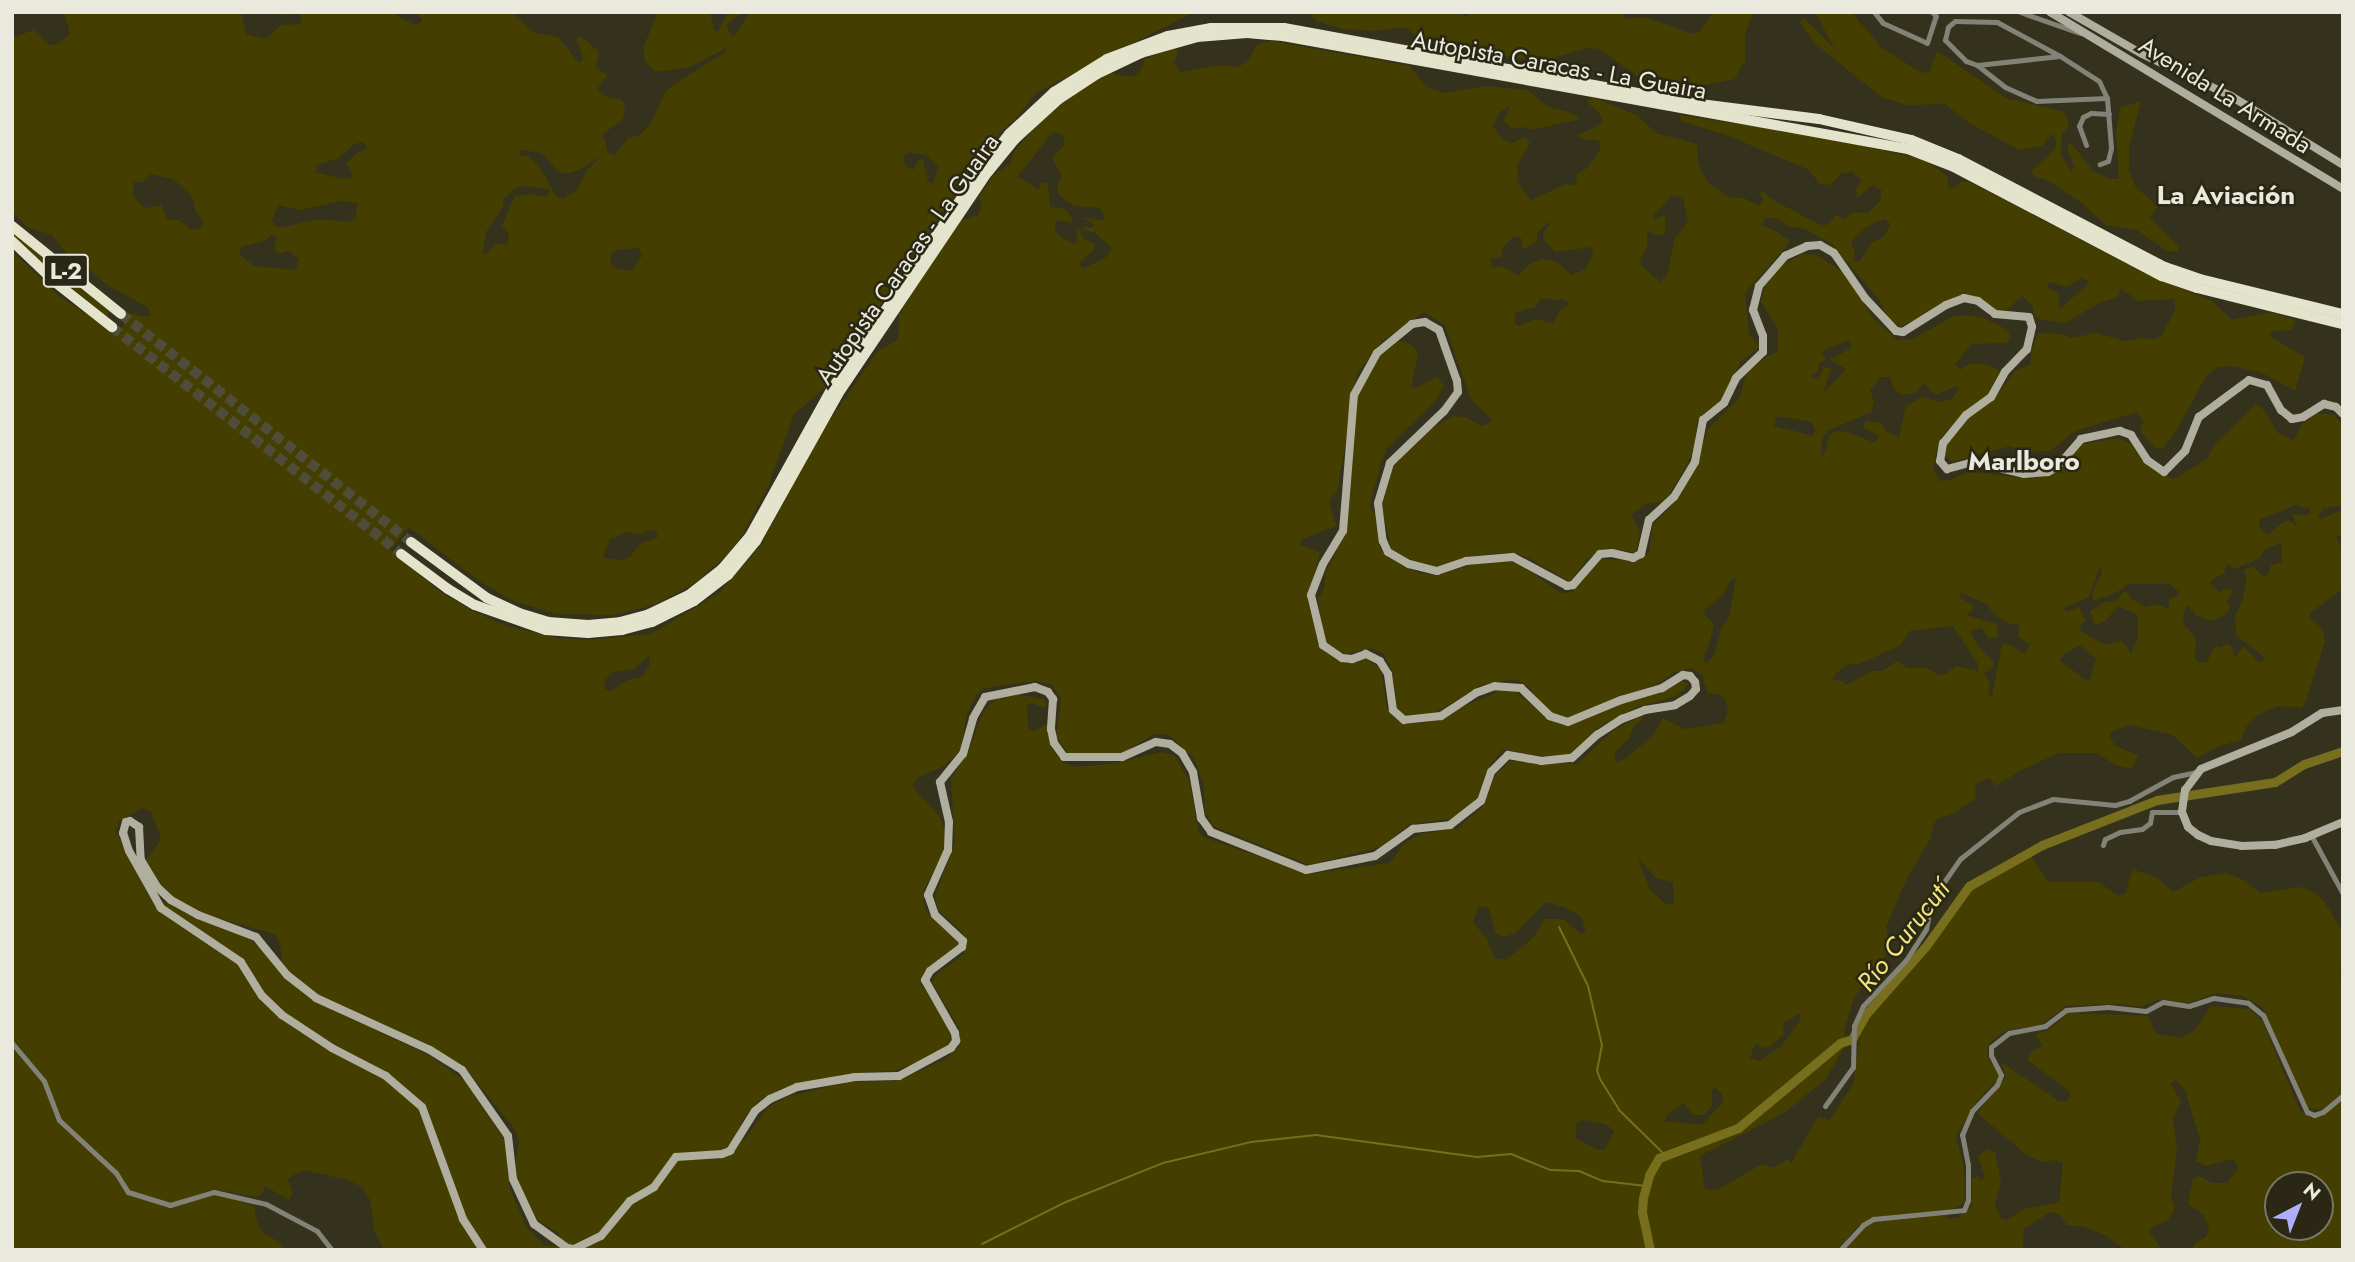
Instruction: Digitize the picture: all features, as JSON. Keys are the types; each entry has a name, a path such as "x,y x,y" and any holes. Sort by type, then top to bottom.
{"highway":[{"name":"Autopista Caracas - La Guaira","path":"411,542 487,598 519,613 548,622 588,625 620,622 649,614 690,595 722,569 750,537 831,390 982,168 1009,134 1054,92 1107,59 1168,36 1211,27 1284,28 1700,104 1819,119 1911,140 1958,159 2165,267 2200,279 2343,314"},
{"name":"Autopista Caracas - La Guaira","path":"401,554 448,589 475,605 547,630 588,633 622,630 652,622 694,601 728,575 756,541 828,410 988,172 1015,139 1059,99 1097,74 1141,54 1197,37 1247,33 1283,36 1908,149 1954,167 2162,276 2197,288 2343,324"},
{"name":"L-2","path":"12,226 121,314"},
{"name":"L-2","path":"12,241 55,282 111,327"}],"main road":[{"name":"Avenida La Armada","path":"2050,12 2343,189"},
{"name":"Avenida La Armada","path":"2069,12 2142,54 2207,84 2343,165"},
{"path":"2177,88 2182,82 2193,78"},
{"path":"2200,102 2193,89 2196,85 2207,84"},
{"path":"482,1250 463,1219 422,1107 386,1076 332,1048 282,1015 262,996 241,962 161,908 129,851 123,833 126,822 139,827 141,860 157,887 171,900 198,915 256,937 287,975 316,999 430,1050 462,1070 508,1136 513,1179 539,1229 574,1249 601,1236 630,1202 653,1187 676,1157 730,1151 755,1111 770,1099 797,1087 855,1077 899,1076 951,1048 956,1041 955,1033 926,985 925,977 963,944 960,936 936,915 928,895 948,850 949,822 940,782 963,754 973,718 985,697 1035,687 1048,692 1053,699 1051,729 1054,743 1064,757 1122,757 1156,742 1170,744 1182,753 1193,772 1202,818 1211,832 1306,870 1375,856 1413,829 1450,825 1481,801 1494,767 1508,755 1541,761 1572,758 1597,735 1622,719 1636,712 1675,705 1690,696 1696,685 1690,676 1683,675 1662,688 1621,700 1567,722 1550,716 1521,688 1496,686 1480,690 1441,716 1404,720 1393,710 1388,674 1380,661 1366,654 1352,659 1342,658 1323,645 1311,595 1323,564 1343,531 1354,395 1377,353 1412,324 1425,322 1439,330 1458,392 1444,411 1390,463 1378,503 1383,541 1388,552 1409,564 1437,571 1466,561 1513,557 1567,586 1573,585 1600,554 1612,553 1633,558 1640,554 1649,520 1674,497 1695,462 1703,420 1724,403 1736,378 1763,352 1763,336 1753,310 1759,286 1786,256 1807,246 1825,246 1835,253 1865,298 1896,331 1903,332 1946,305 1964,298 1978,301 1997,314 2020,314 2029,317 2032,327 2027,349 2006,372 1991,397 1970,411 1942,443 1940,461 1947,469 1974,462 2024,474 2048,472 2057,467 2081,439 2120,431 2131,435 2147,460 2164,472 2185,451 2199,417 2249,380 2267,385 2281,410 2292,419 2299,419 2324,404 2336,407 2343,414"},
{"path":"2342,824 2275,845 2242,846 2211,841 2192,831 2182,813 2182,801 2189,781 2197,772 2292,732 2322,713 2343,710"}],"street":[{"path":"1874,12 1883,23 1927,43 1936,16 1932,12"},
{"path":"1996,12 1997,22"},
{"path":"2020,12 2096,38"},
{"path":"2100,164 2108,161 2111,148 2107,97 2099,81 2060,56 1997,22 1955,21 1948,27 1945,40 1949,48 2005,87 2036,101 2107,97"},
{"path":"1977,65 2060,56"},
{"path":"2085,145 2079,126 2084,117 2091,113 2109,114"},
{"path":"1825,1106 1853,1067 1854,1026 1863,1006 1906,960 1926,929 1932,899 1960,859 2019,812 2053,799 2115,805 2129,802 2173,777 2197,772"},
{"path":"2103,845 2105,839 2120,832 2143,829 2150,823 2152,811 2182,813"},
{"path":"2311,835 2343,894"},
{"path":"1840,1250 1863,1225 1873,1219 1964,1210 1968,1200 1968,1165 1962,1135 1972,1111 1997,1085 2001,1075 1991,1055 1992,1047 2009,1033 2042,1027 2066,1010 2108,1007 2146,1011 2163,1002 2189,1006 2218,998 2248,1003 2263,1015 2307,1112 2314,1115 2323,1112 2343,1095"},
{"path":"12,1043 44,1081 59,1120 113,1170 131,1194 170,1205 214,1192 266,1203 317,1231 332,1250"}],"shaded area":[{"path":"64,12 241,12 246,34 266,39 281,25 302,24 300,13 278,15 273,12 391,12 414,25 423,21 416,12 511,12 533,32 558,37 579,63 583,59 577,40 579,35 597,50 599,56 595,67 607,75 597,89 607,97 622,100 625,106 623,119 603,134 608,153 614,156 628,138 640,135 651,123 665,92 727,51 724,49 690,67 656,72 645,61 643,48 658,12 710,12 714,30 718,32 728,12 742,12 727,24 730,35 735,36 750,12 1194,12 1037,92 1018,116 985,147 828,385 794,414 768,487 740,539 724,558 692,585 651,606 613,615 556,614 514,601 482,583 409,527 390,550 443,594 476,612 506,626 558,638 587,640 651,634 719,593 761,545 819,436 877,352 898,340 899,315 960,221 978,215 982,205 978,197 997,172 1010,164 1014,152 1046,115 1107,73 1134,77 1143,67 1144,60 1171,48 1179,51 1174,62 1180,72 1219,65 1238,67 1247,62 1257,45 1271,41 1410,66 1426,87 1444,93 1487,86 1527,90 1548,107 1570,112 1580,119 1533,130 1523,127 1512,129 1504,121 1510,106 1500,112 1493,126 1503,140 1512,143 1524,137 1530,143 1518,164 1517,178 1531,200 1566,184 1576,185 1577,174 1587,168 1600,150 1599,141 1581,139 1578,135 1602,121 1602,116 1588,103 1587,100 1594,98 1637,115 1656,133 1697,144 1698,164 1708,182 1730,198 1744,198 1758,206 1763,201 1760,193 1762,191 1778,203 1821,225 1827,225 1836,215 1845,219 1853,212 1868,213 1880,201 1882,191 1873,185 1857,198 1856,190 1861,180 1852,172 1842,173 1830,185 1820,184 1809,170 1729,136 1681,121 1679,115 1824,137 1925,160 1947,176 1949,188 1955,188 1962,181 1972,183 2146,274 2212,301 2232,320 2269,312 2295,320 2292,330 2272,331 2269,336 2305,357 2295,391 2262,373 2233,366 2218,367 2206,376 2177,430 2163,449 2155,448 2142,433 2140,427 2144,422 2137,412 2075,431 2050,451 2023,452 2010,446 1952,462 1944,455 1944,446 1961,423 1995,398 2015,371 2031,364 2031,352 2038,333 2060,334 2072,338 2096,333 2125,341 2138,338 2156,339 2162,335 2175,310 2175,299 2137,301 2121,288 2118,297 2103,301 2065,323 2039,319 2034,314 2033,306 2022,296 2004,313 1957,297 1901,327 1888,318 1879,300 1832,244 1805,229 1788,226 1776,218 1765,218 1762,225 1776,231 1790,242 1745,293 1749,334 1760,347 1740,362 1722,399 1697,420 1694,452 1669,495 1661,502 1646,504 1631,515 1640,532 1636,553 1610,548 1601,551 1588,558 1570,582 1528,558 1511,552 1464,557 1439,568 1420,565 1391,549 1381,502 1394,464 1432,428 1453,416 1465,417 1481,426 1492,422 1471,400 1445,325 1424,312 1382,341 1357,374 1349,406 1349,423 1337,492 1329,500 1336,526 1302,539 1299,545 1320,552 1308,601 1319,646 1331,655 1367,659 1381,669 1387,709 1394,718 1406,724 1427,722 1502,690 1516,692 1544,715 1543,706 1531,689 1518,680 1509,680 1481,685 1430,716 1405,716 1397,707 1392,671 1383,653 1371,648 1346,654 1328,645 1323,637 1318,599 1324,589 1326,571 1346,533 1357,395 1366,374 1388,345 1396,341 1405,342 1414,347 1418,354 1411,387 1416,388 1437,377 1444,386 1436,400 1387,448 1381,463 1370,506 1375,516 1379,545 1387,557 1419,573 1435,575 1477,564 1510,561 1522,565 1560,593 1573,592 1599,559 1638,561 1649,552 1653,525 1673,504 1697,465 1707,430 1740,397 1746,374 1764,358 1778,352 1778,329 1761,302 1765,284 1778,268 1801,254 1817,255 1844,273 1873,318 1897,340 1913,339 1954,316 1964,315 1984,318 2008,330 2010,338 2006,343 1971,344 1955,365 1960,370 1969,364 1981,364 1996,368 2000,373 1991,392 1963,413 1939,440 1933,468 1940,481 1950,480 1969,471 2031,479 2040,476 2083,444 2119,438 2131,444 2143,461 2173,479 2206,460 2216,443 2256,404 2264,410 2278,433 2294,440 2302,424 2317,413 2333,415 2343,425 2343,505 2323,509 2318,517 2321,519 2343,510 2343,537 2335,535 2343,551 2343,589 2310,613 2311,620 2323,630 2325,641 2305,704 2301,708 2278,706 2258,715 2245,728 2241,740 2219,746 2197,758 2173,735 2129,725 2111,732 2109,737 2116,746 2138,755 2132,769 2115,765 2097,753 2060,753 2021,770 1996,786 1989,778 1979,782 1975,787 1976,798 1953,814 1938,818 1934,824 1931,838 1907,878 1886,927 1889,943 1886,955 1854,998 1844,1031 1846,1045 1825,1080 1784,1113 1700,1156 1705,1189 1717,1190 1762,1164 1773,1168 1788,1159 1791,1163 1818,1117 1829,1120 1853,1085 1863,1012 1915,965 1925,942 1950,918 1954,899 1960,890 1977,877 2029,853 2048,882 2099,882 2118,896 2126,893 2131,873 2135,870 2157,878 2173,892 2201,877 2226,873 2244,880 2260,893 2300,887 2312,891 2323,900 2343,932 2340,978 2343,983 2343,1250 2191,1250 2196,1242 2206,1237 2209,1229 2204,1215 2188,1204 2193,1179 2199,1176 2212,1183 2227,1183 2239,1167 2233,1159 2206,1166 2196,1161 2200,1139 2185,1090 2176,1080 2170,1084 2181,1101 2173,1118 2177,1151 2171,1196 2175,1209 2167,1221 2152,1227 2149,1232 2162,1250 2126,1250 2103,1234 2084,1227 2067,1225 2059,1214 2050,1212 2024,1229 2023,1250 1844,1250 1860,1224 1837,1250 488,1250 483,1246 479,1250 384,1250 374,1230 370,1200 362,1187 348,1180 303,1170 287,1179 293,1193 289,1200 265,1186 262,1194 256,1197 219,1190 212,1193 254,1206 258,1226 266,1235 280,1242 283,1250 12,1250 12,251 60,297 114,332 120,333 129,313 147,317 151,315 147,307 107,285 80,261 66,253 52,235 27,227 12,211 12,38 33,30 50,45 58,44 70,34","holes":["1053,132 1060,133 1064,145 1052,158 1062,176 1057,187 1060,196 1074,206 1100,208 1105,217 1103,221 1082,217 1095,225 1091,228 1083,226 1084,230 1095,233 1112,248 1105,258 1084,268 1080,266 1081,261 1094,250 1095,243 1083,239 1079,227 1076,230 1078,239 1074,244 1055,231 1056,220 1072,223 1073,220 1065,209 1050,207 1048,183 1043,182 1038,190 1018,176","363,142 368,148 357,153 346,164 353,173 351,178 343,179 315,172 317,165 339,158 354,144","522,150 542,153 558,171 565,174 581,169 601,156 587,170 577,190 563,199 556,196 540,167 528,156 519,155","909,152 928,156 938,167 933,184 928,181 923,159 919,160 913,170 905,166 903,157","151,174 173,179 192,196 196,212 203,220 202,228 192,230 179,220 167,219 162,205 145,208 133,197 134,182 143,182","521,186 548,189 550,192 546,197 531,194 515,196 502,226 509,233 507,244 496,244 486,254 483,253 486,232 503,207 504,198","1673,194 1683,198 1688,221 1674,240 1668,273 1660,282 1642,266 1640,260 1647,247 1647,230 1657,236 1665,234 1665,215 1655,219 1653,216","341,201 358,203 355,219 347,222 319,219 277,227 272,221 278,205 300,210","1883,219 1890,223 1882,238 1872,242 1860,261 1854,262 1855,251 1851,245 1865,228","1552,220 1543,234 1544,240 1555,252 1591,247 1593,254 1586,269 1572,275 1555,261 1543,259 1530,264 1518,275 1501,266 1492,268 1491,258 1501,257 1503,248 1514,236 1522,239 1522,247 1527,248 1537,241 1537,232","271,235 277,237 274,250 280,253 289,251 299,259 296,270 254,266 239,254 241,247 264,241","639,248 642,256 631,271 615,268 610,263 611,254 616,250","2082,278 2088,281 2087,285 2060,309 2058,294 2047,287 2049,282 2067,287","1540,299 1565,300 1569,304 1561,309 1553,323 1535,319 1520,326 1515,324 1515,313 1536,306","1851,340 1851,348 1830,360 1846,369 1823,394 1831,368 1824,367 1818,379 1810,377 1818,371 1819,363 1826,360 1822,353 1830,347","1881,377 1890,377 1895,390 1902,395 1915,393 1924,383 1935,395 1956,386 1959,390 1952,399 1940,402 1923,397 1906,406 1899,438 1886,431 1881,423 1867,421 1863,425 1865,429 1879,436 1875,443 1848,432 1835,431 1829,436 1825,453 1821,456 1822,440 1827,431 1871,412 1874,402 1870,390","1776,416 1812,422 1814,436 1774,426","2296,505 2310,509 2307,515 2292,514 2297,527 2290,521 2285,521 2267,535 2260,528 2259,520","648,530 656,531 658,537 640,544 630,557 620,560 603,558 610,539 627,532 641,535","2281,542 2282,562 2271,565 2268,575 2262,576 2254,566 2244,570 2247,581 2235,616 2236,635 2263,656 2264,661 2258,662 2244,646 2234,658 2232,647 2227,643 2221,648 2215,646 2207,662 2199,663 2195,658 2196,639 2183,623 2185,608 2188,606 2197,616 2211,621 2225,615 2230,608 2227,600 2233,591 2226,589 2219,592 2209,582 2224,573 2227,563 2235,569 2260,558 2263,551","2100,567 2102,572 2092,592 2093,601 2116,593 2128,584 2170,584 2179,592 2177,597 2170,598 2168,609 2155,604 2145,607 2129,597 2129,593 2123,592 2117,601 2105,602 2090,611 2095,625 2104,622 2119,606 2137,615 2138,636 2131,654 2122,641 2105,645 2081,631 2079,627 2085,620 2079,607 2068,612 2063,608 2088,598","1736,578 1729,617 1722,627 1714,656 1706,664 1703,658 1714,624 1704,614 1705,609 1723,595 1731,580","1960,592 1987,604 1993,613 2009,624 2019,624 2018,636 2030,645 2025,654 2007,643 2002,645 1992,696 1988,694 1990,682 1984,674 1993,667 1993,661 1979,647 1970,631 1981,628 1989,638 1995,638 1998,637 1997,624 1966,615 1973,609 1973,605 1960,598","1953,626 1978,664 1978,671 1956,666 1946,674 1938,675 1927,668 1908,668 1897,661 1882,671 1872,671 1847,685 1833,680 1833,676 1846,665 1858,664 1900,646 1910,631","2080,645 2096,659 2089,682 2060,661 2063,655","647,657 650,658 649,667 642,677 628,680 610,691 605,689 605,680 613,672 635,669","1692,668 1702,675 1708,693 1721,695 1728,709 1724,723 1684,729 1663,718 1654,735 1625,759 1616,762 1614,753 1629,739 1634,726 1643,720 1641,716 1614,730 1577,764 1510,761 1496,774 1482,807 1458,828 1420,834 1405,843 1389,863 1309,874 1203,837 1198,830 1190,783 1175,756 1162,752 1111,764 1075,767 1063,763 1052,748 1048,723 1033,732 1028,728 1027,705 1032,703 1045,708 1047,705 1044,699 1016,694 998,697 983,712 969,749 951,779 955,843 935,895 938,910 962,932 967,942 964,954 935,976 932,982 960,1030 959,1046 945,1060 895,1081 848,1082 786,1097 767,1108 745,1139 741,1140 737,1134 743,1119 758,1101 780,1089 853,1073 894,1071 924,1060 950,1043 951,1030 919,981 925,970 949,956 960,942 926,911 923,898 924,889 944,852 946,834 939,815 917,793 913,785 919,777 944,766 960,751 967,714 976,695 983,688 1035,681 1051,684 1061,698 1056,737 1069,754 1121,754 1154,734 1169,735 1194,758 1204,785 1205,812 1213,826 1309,865 1381,847 1410,824 1451,819 1478,798 1490,765 1504,749 1535,756 1559,757 1572,754 1596,729 1637,707 1677,696 1689,684 1683,681 1664,692 1600,704 1655,685 1675,672","142,808 151,812 160,835 160,841 146,860 171,903 158,902 148,895 116,832 119,821","1638,858 1656,878 1673,882 1674,904 1666,904 1650,890","1546,902 1567,908 1582,918 1586,932 1581,934 1563,919 1544,919 1534,937 1506,960 1494,958 1487,939 1473,922 1479,906 1489,908 1496,934 1505,937 1515,933","210,916 275,934 280,944 283,967 248,938 202,919","2217,993 2243,996 2263,1008 2297,1090 2307,1108 2323,1110 2323,1116 2312,1118 2300,1111 2262,1020 2249,1009 2211,1006 2195,1030 2182,1038 2156,1034 2148,1016 2068,1013 2047,1031 2035,1034 2043,1046 2032,1051 2027,1060 2068,1090 2071,1095 2067,1101 2059,1101 2001,1062 2006,1077 1977,1113 2028,1156 2043,1162 2056,1160 2063,1163 2059,1202 2024,1209 2007,1220 2001,1218 1995,1205 2001,1181 1995,1152 1988,1149 1978,1156 1985,1177 1981,1181 1977,1176 1972,1179 1972,1206 1958,1218 1946,1218 1946,1214 1965,1202 1964,1168 1956,1136 1976,1102 1997,1080 1998,1073 1987,1057 1988,1046 2006,1030 2040,1025 2066,1006 2119,1004 2142,1007 2159,999 2187,1003","325,1006 447,1056 467,1070 516,1131 519,1143 515,1165 518,1182 538,1221 559,1233 556,1246 545,1246 526,1226 510,1189 504,1139 465,1081 430,1056","1801,1014 1800,1021 1782,1045 1760,1061 1750,1058 1755,1043 1763,1048 1770,1047 1783,1035 1784,1022","1715,1087 1722,1094 1723,1102 1702,1125 1664,1121 1667,1115 1684,1103 1693,1115 1704,1115 1712,1106 1712,1091","1584,1120 1606,1124 1614,1131 1605,1149 1598,1150 1575,1138 1577,1123"]},
{"path":"1308,12 1459,12 1466,17 1474,12 1621,12 1626,19 1645,17 1693,34 1699,32 1714,12 1754,12 1745,33 1745,61 1734,79 1695,87 1642,79 1599,49 1589,48 1545,60 1527,60 1450,44 1438,46 1424,43 1405,27 1374,31 1342,29 1317,21"},
{"path":"1815,12 1851,12 1882,48 1920,72 1929,73 1937,51 2006,98 2064,112 2069,125 2062,134 2061,154 2071,172 2074,167 2067,146 2071,143 2093,171 2110,179 2119,179 2116,132 2120,108 2141,101 2129,147 2129,170 2135,186 2158,207 2149,217 2179,247 2177,252 2167,251 2137,230 2106,225 2083,204 2049,181 2034,176 2031,171 2056,148 2056,139 2051,134 2042,146 2020,150 1969,123 1945,104 1908,105 1883,98 1814,43 1800,22 1804,18 1835,49"},
{"path":"12,231 110,311 106,316 36,258 12,235"}],"waterway":[{"name":"Río Curucutí","path":"1650,1250 1642,1212 1643,1198 1649,1175 1659,1158 1738,1128 1840,1043 1852,1039 1866,1014 1926,946 1969,886 2042,845 2157,800 2275,782 2304,764 2343,751"},
{"path":"1559,927 1588,986 1602,1045 1597,1070 1600,1079 1619,1110 1664,1154"},
{"path":"982,1244 1066,1202 1163,1163 1251,1142 1316,1135 1477,1157 1511,1154 1550,1170 1579,1171 1603,1181 1646,1186"}],"tunnel":[{"path":"121,314 411,542"},
{"path":"112,327 401,554"}],"district":[{"name":"La Aviación","path":"2226,196"},
{"name":"Marlboro","path":"2024,462"}]}
